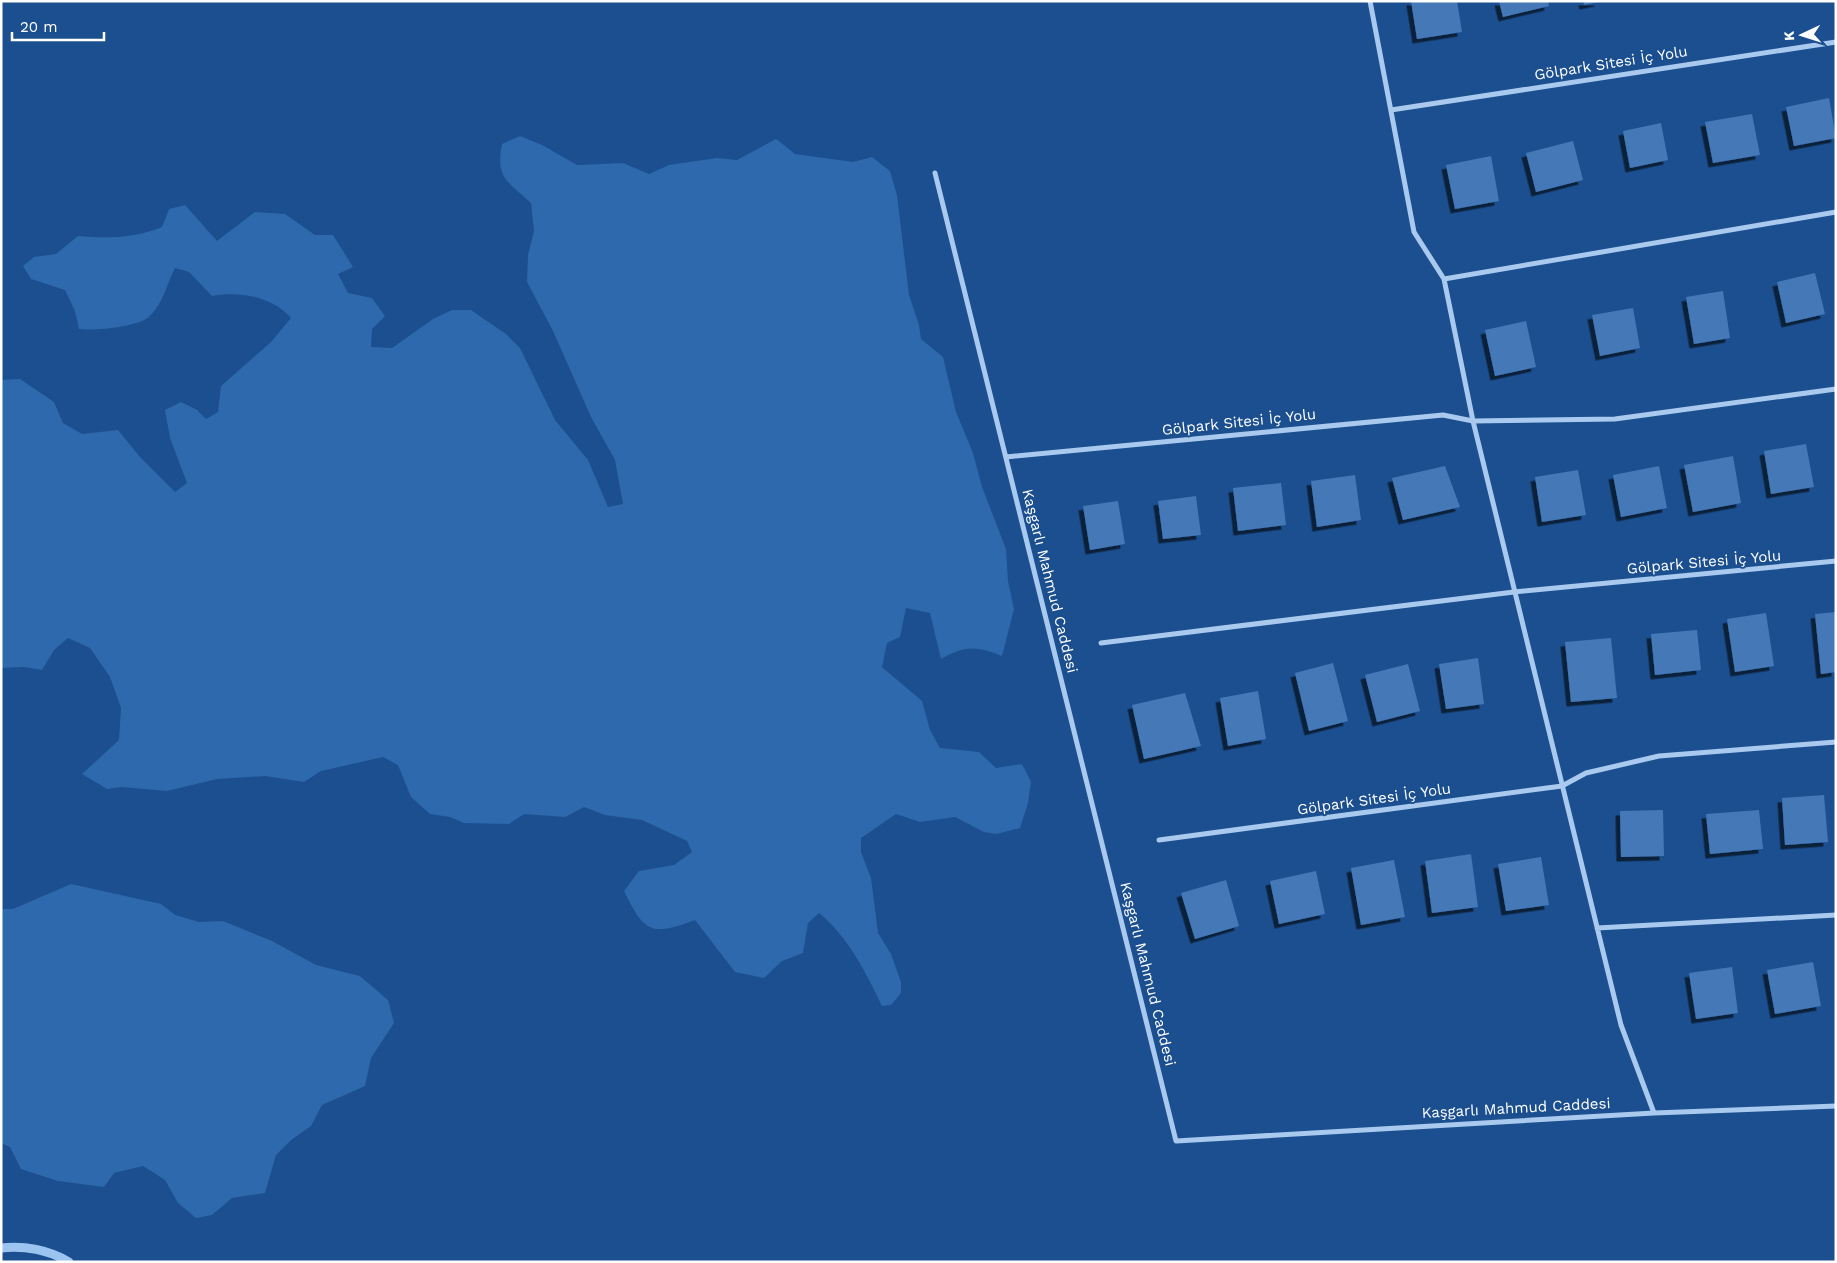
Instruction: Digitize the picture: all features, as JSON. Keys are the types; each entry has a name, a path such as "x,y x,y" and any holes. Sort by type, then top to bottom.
{"street":[{"path":"1370,1 1414,232 1444,279 1473,421 1621,1025 1654,1113"},
{"name":"Gölpark Sitesi İç Yolu","path":"1391,110 1836,42"},
{"name":"Kaşgarlı Mahmud Caddesi","path":"935,173 1176,1141 1654,1113 1836,1106"},
{"path":"1444,279 1836,212"},
{"name":"Gölpark Sitesi İç Yolu","path":"1006,457 1443,415 1473,421 1615,419 1836,388"},
{"name":"Gölpark Sitesi İç Yolu","path":"1101,643 1514,592 1836,562"},
{"name":"Gölpark Sitesi İç Yolu","path":"1159,840 1562,786 1586,773 1659,756 1836,742"},
{"path":"1597,928 1836,915"}],"shaded area":[{"path":"520,136 542,145 577,165 623,163 649,174 669,165 717,158 737,160 776,139 795,154 853,162 872,157 890,171 897,195 909,295 919,325 921,339 943,357 956,412 973,453 982,487 1006,549 1008,581 1014,609 1002,656 985,650 971,648 957,651 941,659 930,613 906,608 900,637 887,643 882,667 922,701 930,730 940,748 979,752 996,768 1022,764 1031,782 1028,803 1020,828 996,834 984,832 955,817 920,822 896,814 861,838 861,852 871,878 878,933 891,954 901,982 901,993 891,1005 882,1006 863,968 848,944 819,913 808,923 803,953 782,961 764,978 735,972 695,920 659,929 651,928 644,923 624,891 639,871 674,865 692,852 687,841 642,820 605,815 584,807 565,817 524,814 509,824 464,823 450,817 430,814 411,797 398,765 383,757 321,771 304,782 265,776 217,779 167,791 122,787 107,789 82,774 119,740 121,708 110,677 90,648 68,638 54,650 42,670 24,667 1,668 1,380 20,379 54,402 63,423 82,434 118,430 140,457 175,492 187,483 170,438 165,410 181,402 197,410 206,419 218,412 221,386 271,342 291,318 265,300 233,294 212,296 189,272 175,268 158,306 144,320 116,327 79,329 75,311 65,290 31,279 23,266 34,257 56,254 78,236 120,237 152,231 162,227 169,209 185,205 217,241 255,212 285,214 315,235 333,235 353,267 338,274 348,293 372,298 385,316 372,329 371,347 392,348 433,319 452,310 471,310 506,334 520,348 555,420 588,460 608,507 623,504 615,460 591,417 553,331 527,282 528,255 534,231 531,203 505,178 500,165 502,144"},
{"path":"71,884 161,904 175,915 199,922 223,921 272,941 316,965 360,976 388,1000 394,1023 371,1058 365,1086 322,1105 311,1126 291,1140 276,1155 265,1193 232,1198 212,1215 196,1218 178,1203 165,1180 143,1166 114,1173 104,1187 58,1181 21,1169 10,1147 1,1143 1,909 13,909"}],"building":[{"path":"1411,1 1457,1 1462,32 1417,39"},
{"path":"1499,1 1548,1 1549,6 1503,17"},
{"path":"1583,1 1599,1 1599,2 1584,5"},
{"path":"1829,98 1836,138 1794,146 1786,107"},
{"path":"1752,114 1760,155 1713,163 1705,122"},
{"path":"1661,123 1668,160 1630,168 1623,131"},
{"path":"1573,141 1583,180 1536,192 1526,153"},
{"path":"1491,156 1499,201 1455,209 1446,165"},
{"path":"1815,273 1825,314 1786,323 1777,282"},
{"path":"1723,291 1730,338 1694,344 1686,297"},
{"path":"1633,308 1640,348 1600,356 1592,315"},
{"path":"1526,321 1536,367 1495,376 1485,330"},
{"path":"1806,444 1814,487 1771,494 1764,451"},
{"path":"1733,456 1741,503 1693,512 1684,465"},
{"path":"1445,466 1460,507 1403,520 1392,478"},
{"path":"1659,466 1667,508 1621,517 1613,475"},
{"path":"1578,470 1586,515 1542,522 1535,477"},
{"path":"1355,475 1361,520 1317,527 1311,481"},
{"path":"1281,483 1286,525 1238,531 1233,488"},
{"path":"1196,496 1201,535 1163,539 1158,501"},
{"path":"1118,501 1125,544 1090,550 1083,506"},
{"path":"1836,612 1836,672 1821,674 1815,614"},
{"path":"1766,613 1774,666 1735,672 1727,619"},
{"path":"1697,630 1701,670 1655,675 1651,634"},
{"path":"1611,638 1617,698 1571,702 1565,642"},
{"path":"1478,658 1484,704 1446,709 1439,664"},
{"path":"1333,663 1348,721 1309,731 1295,673"},
{"path":"1408,664 1420,711 1377,722 1365,675"},
{"path":"1258,691 1266,739 1228,746 1220,698"},
{"path":"1185,693 1201,746 1144,759 1132,705"},
{"path":"1824,795 1828,842 1785,845 1782,798"},
{"path":"1663,810 1664,856 1621,857 1620,811"},
{"path":"1759,810 1763,849 1710,854 1706,814"},
{"path":"1471,854 1478,907 1432,913 1425,861"},
{"path":"1541,857 1549,905 1506,911 1498,864"},
{"path":"1394,860 1405,917 1361,925 1351,868"},
{"path":"1316,871 1325,914 1279,924 1270,881"},
{"path":"1226,880 1239,926 1195,939 1181,893"},
{"path":"1813,962 1821,1006 1775,1014 1767,970"},
{"path":"1732,967 1738,1013 1696,1019 1689,973"}],"waterway":[{"path":"1,1248 19,1247 36,1249 53,1254 69,1262"}]}
